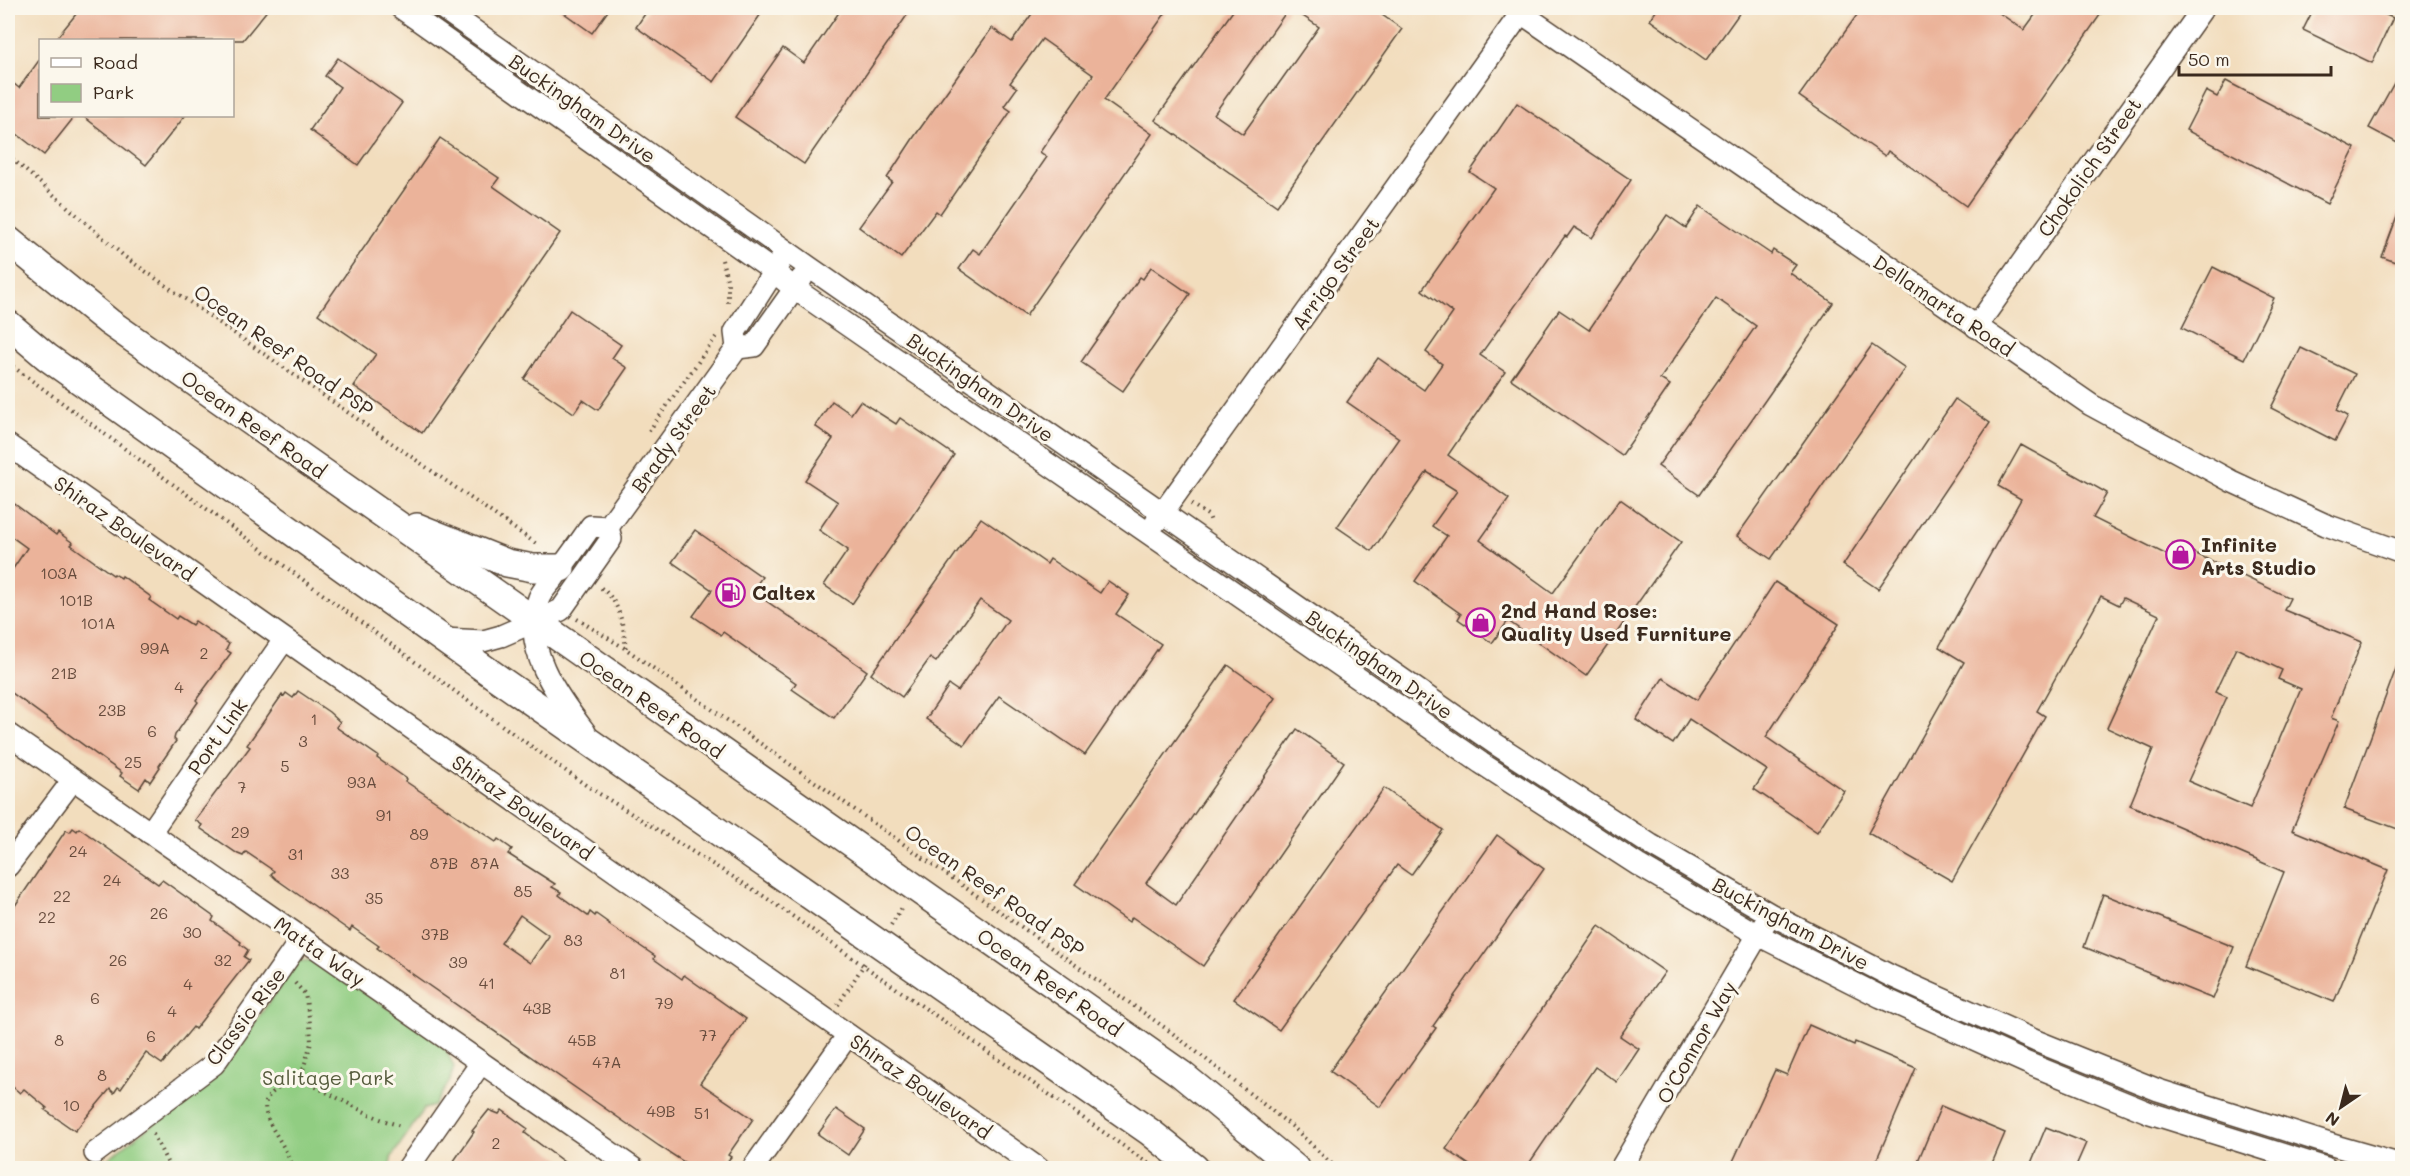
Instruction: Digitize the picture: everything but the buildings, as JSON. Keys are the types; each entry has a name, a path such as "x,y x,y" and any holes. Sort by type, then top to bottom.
{"main road":[{"name":"Ocean Reef Road","path":"8,240 109,322 1181,1074 1294,1168"},
{"path":"8,324 47,357 443,639 1150,1132 1195,1168"},
{"path":"377,511 507,563 533,568 566,566"}],"street":[{"name":"Buckingham Drive","path":"403,8 727,238 795,289 1480,763 1638,865 1758,936 1881,997 2037,1067 2150,1113 2326,1168"},
{"name":"Buckingham Drive","path":"442,8 787,252 1494,743 1651,845 1770,914 1891,976 2036,1041 2147,1085 2339,1148 2403,1165"},
{"name":"Chokolich Street","path":"1976,327 2203,8"},
{"name":"Dellamarta Road","path":"1518,10 2091,405 2231,481 2326,525 2403,552"},
{"name":"Arrigo Street","path":"1149,532 1518,10"},
{"name":"Brady Street","path":"597,747 563,704 548,678 536,649 535,622 539,597 566,566 591,526 608,527 737,348 735,332 787,252"},
{"name":"Brady Street","path":"737,348 754,346 809,267"},
{"name":"Shiraz Boulevard","path":"8,445 1038,1168"},
{"name":"Brady Street","path":"561,610 566,566"},
{"path":"443,639 483,641 561,610"},
{"name":"Port Link","path":"150,833 284,640"},
{"name":"Matta Way","path":"8,734 633,1168"},
{"path":"8,867 73,780"},
{"name":"O'Connor Way","path":"1621,1168 1770,914"},
{"name":"Classic Rise","path":"95,1153 214,1064 302,938"},
{"path":"753,1168 848,1035"},
{"path":"408,1168 481,1063"}],"path":[{"name":"Ocean Reef Road PSP","path":"8,155 125,257 611,596 622,620 626,649"},
{"path":"8,173 16,163"},
{"path":"727,238 719,250 728,284 728,311"},
{"path":"647,435 721,330"},
{"path":"8,363 587,786 762,895 1155,1168"},
{"path":"1177,495 1209,516 1213,529"},
{"name":"Ocean Reef Road PSP","path":"561,610 626,649 1171,1032 1294,1128 1336,1168"},
{"path":"290,978 305,994 310,1023 310,1043 300,1080"},
{"path":"293,1168 266,1115 268,1096 279,1086 300,1080 328,1091 377,1119 401,1126"},
{"path":"150,1128 170,1168"}],"green space":[{"name":"Salitage Park","path":"315,960 443,1043 454,1067 450,1081 434,1106 424,1109 391,1158 391,1168 108,1168 101,1164 220,1072 298,961"}],"place":[{"name":"Infinite Arts Studio","path":"2180,555"},
{"name":"Caltex","path":"731,592"},
{"name":"2nd Hand Rose: Quality Used Furniture","path":"1480,622"}]}
